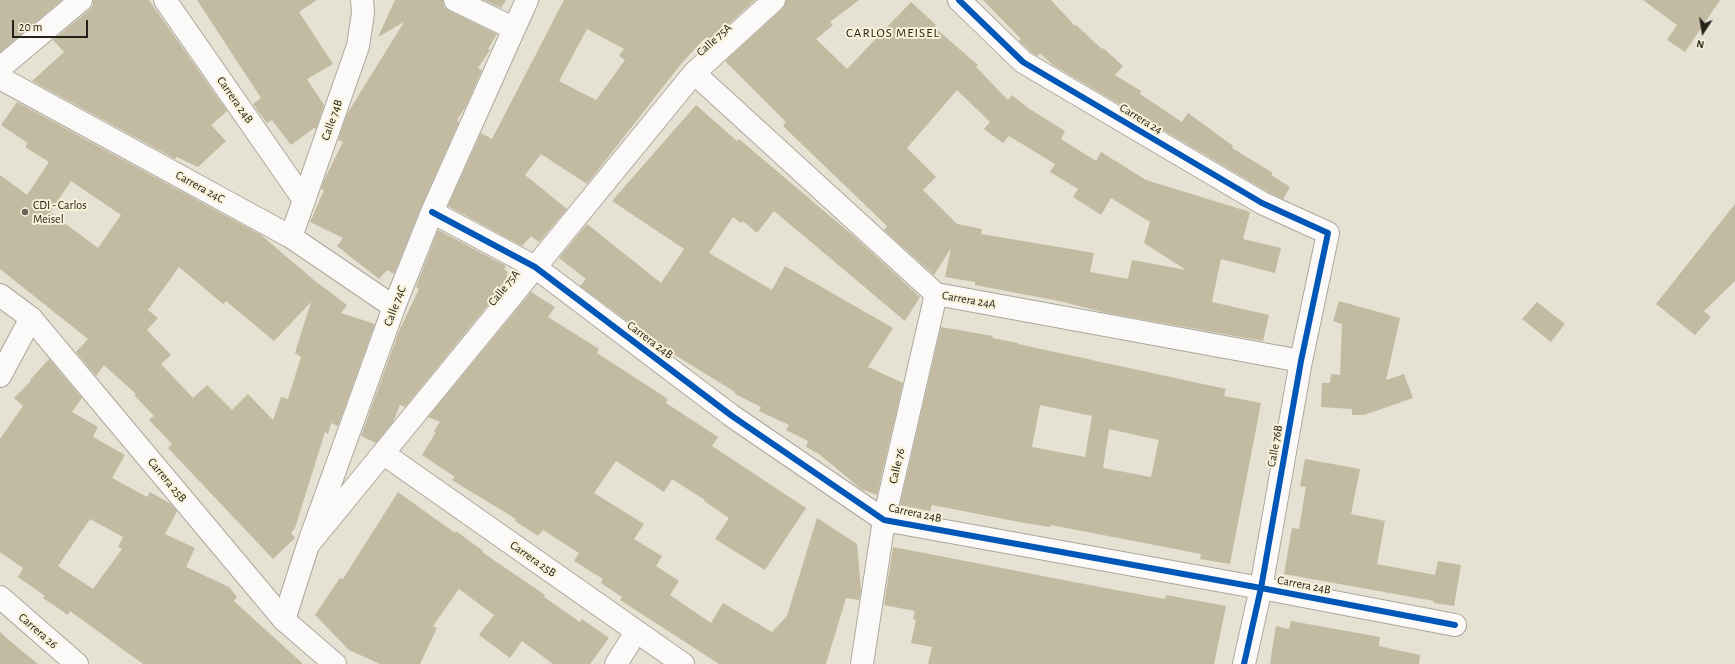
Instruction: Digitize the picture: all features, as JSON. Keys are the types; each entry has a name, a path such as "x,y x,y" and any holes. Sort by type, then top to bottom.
{"street":[{"path":"0,68 81,0"},
{"name":"Carrera 24B","path":"165,0 304,200"},
{"name":"Calle 74B","path":"291,237 358,46 363,14 362,0"},
{"path":"455,0 513,28"},
{"name":"Calle 74C","path":"284,620 308,545 394,307 432,212 513,28 527,0"},
{"name":"Calle 75A","path":"308,545 384,454 694,73 774,0"},
{"name":"Carrera 24","path":"959,0 1023,62 1262,203 1328,233"},
{"name":"Carrera 24A","path":"694,73 936,294 1301,361"},
{"name":"Carrera 24C","path":"0,78 291,237 394,307"},
{"name":"Carrera 24B","path":"432,212 535,268 732,416 884,520 1261,588 1455,626"},
{"name":"Calle 76B","path":"1244,664 1261,588 1301,361 1328,233"},
{"name":"Calle 76","path":"862,664 884,520 936,294"},
{"name":"Carrera 25B","path":"0,295 31,318 284,620 335,664"},
{"path":"0,376 31,318"},
{"name":"Carrera 25B","path":"384,454 683,664"},
{"name":"Carrera 26","path":"0,597 77,664"},
{"path":"616,664 636,632"}],"building":[{"path":"0,0 62,0 0,52"},
{"path":"93,0 149,0 227,111 211,125 226,141 198,167 177,157 175,159 32,81 64,52 53,40 89,10 93,5"},
{"path":"197,0 317,0 299,12 333,64 307,79 324,105 316,129 314,128 291,145 272,120 267,123 253,104 261,98"},
{"path":"395,0 443,0 444,7 450,11 497,34 488,49 490,50 478,68 482,70 466,106 457,120 459,122 421,207 394,274 387,270 379,279 337,246 343,238 310,222 324,190 321,189 323,182 343,142 338,140 347,114 404,22 378,37"},
{"path":"484,0 506,0 501,8"},
{"path":"564,0 755,0 708,43 704,39 681,64 587,184 541,154 525,175 567,209 539,242 531,236 522,246 448,206 481,133 492,139","holes":["587,29 624,49 619,56 625,60 596,100 559,81"]},
{"path":"786,0 859,0 830,22 833,25 816,39 847,69 911,2 936,25 934,27 978,65 976,67 1008,100 1012,95 1028,108 1065,131 1061,139 1096,161 1101,152 1146,180 1250,212 1243,239 1281,248 1275,273 1221,259 1212,302 1269,315 1263,341 1107,313 1059,301 975,285 975,282 945,277 951,248 934,275 884,230 887,226 783,126 786,122 725,61 782,9","holes":["957,90 990,122 984,129 1003,143 1009,136 1055,164 1050,172 1078,189 1073,197 1101,215 1111,198 1150,222 1144,243 1186,270 1132,260 1128,279 1090,272 1094,253 981,234 982,229 957,224 923,190 936,177 907,148"]},
{"path":"983,0 1051,0 1075,26 1076,25 1123,66 1115,75 1141,91 1140,94 1182,122 1188,113 1233,146 1232,148 1273,173 1271,175 1290,187 1283,199 1268,192 1053,65 1040,53 1037,56 1019,41 1021,39"},
{"path":"1643,0 1720,0 1685,52 1667,40 1677,25"},
{"path":"17,102 261,235 315,281 347,305 341,313 375,324 338,426 331,423 328,434 325,432 295,528 291,533 295,538 273,559 168,448 172,444 149,420 154,416 134,395 136,394 104,365 96,376 76,352 88,339 0,269 0,175 27,195 49,162 25,147 28,143 1,125","holes":["71,181 121,215 98,248 50,212","179,267 223,304 226,301 274,341 311,302 295,353 301,357 288,399 281,397 273,420 248,394 232,410 207,385 193,398 161,364 171,355 147,330 158,318 148,310"]},
{"path":"696,105 737,141 739,139 857,239 920,297 905,321 774,211 757,233 743,221 741,223 733,217 709,253 772,290 785,266 893,328 868,367 903,383 877,495 861,489 819,454 806,447 808,441 786,430 789,425 759,411 761,407 735,394 735,392 662,347 580,286 586,279 559,258 587,224 661,283 684,249 612,201"},
{"path":"1735,204 1735,281 1704,311 1711,317 1695,335 1656,304"},
{"path":"438,230 506,266 504,269 508,272 506,275 510,278 405,407 400,405 393,422 376,443 361,436 399,331 419,289 416,287"},
{"path":"531,292 555,307 548,317 599,349 597,353 668,399 666,403 718,437 712,446 806,508 765,570 715,539 729,518 704,501 705,500 672,479 664,492 616,461 594,493 644,524 634,539 662,556 656,566 679,581 670,595 711,623 723,603 772,632 787,616 817,518 857,544 861,590 859,600 846,598 826,664 719,664 620,600 622,597 601,583 603,579 574,561 579,553 543,530 538,536 515,521 516,519 452,480 455,477 422,455 436,432 434,431 440,422 428,417"},
{"path":"1339,301 1400,318 1386,380 1404,374 1413,398 1364,415 1352,415 1352,409 1321,407 1322,383 1330,383 1331,374 1340,375 1342,324 1333,321"},
{"path":"1537,302 1565,324 1551,342 1522,319"},
{"path":"941,327 993,336 992,338 1018,344 1226,389 1224,396 1261,403 1230,564 1200,559 1201,554 1051,525 1050,527 1019,522 932,505 930,511 900,505","holes":["1040,405 1092,416 1085,457 1032,447","1109,429 1159,440 1151,477 1103,468"]},
{"path":"49,359 82,398 72,412 98,427 93,437 125,455 112,478 147,497 150,492 171,504 177,511 165,534 195,548 186,567 229,587 237,597 234,601 303,664 143,664 70,611 68,615 43,598 45,596 18,577 23,568 0,552 0,439 23,406 14,398 31,381 30,380","holes":["90,519 123,537 118,547 122,549 93,589 58,566"]},
{"path":"1305,459 1360,469 1351,514 1385,521 1377,564 1435,575 1438,561 1461,565 1454,606 1434,603 1434,601 1284,574 1292,528 1299,529 1306,487 1300,486"},
{"path":"398,492 455,533 456,531 483,551 482,552 545,595 544,597 580,622 582,619 609,638 590,664 553,664 522,641 510,658 479,635 494,615 459,589 433,626 437,628 420,664 380,664 349,650 315,615 340,578 343,579"},
{"path":"893,547 1165,599 1166,595 1226,606 1214,664 928,664 932,647 911,643 916,620 913,619 915,611 884,605"},
{"path":"1291,621 1380,637 1379,646 1420,655 1419,664 1270,664 1276,626 1289,629"},
{"path":"0,632 17,647 38,664 0,664"}],"cycle path":[{"path":"959,0 1023,62 1262,203 1328,233 1301,361 1261,588 1244,664"},
{"path":"432,212 535,267 732,416 884,520 1261,588 1455,625"}],"place":[{"name":"CDI - Carlos Meisel","path":"25,212"}],"district":[{"name":"CARLOS MEISEL","path":"893,33"}]}
